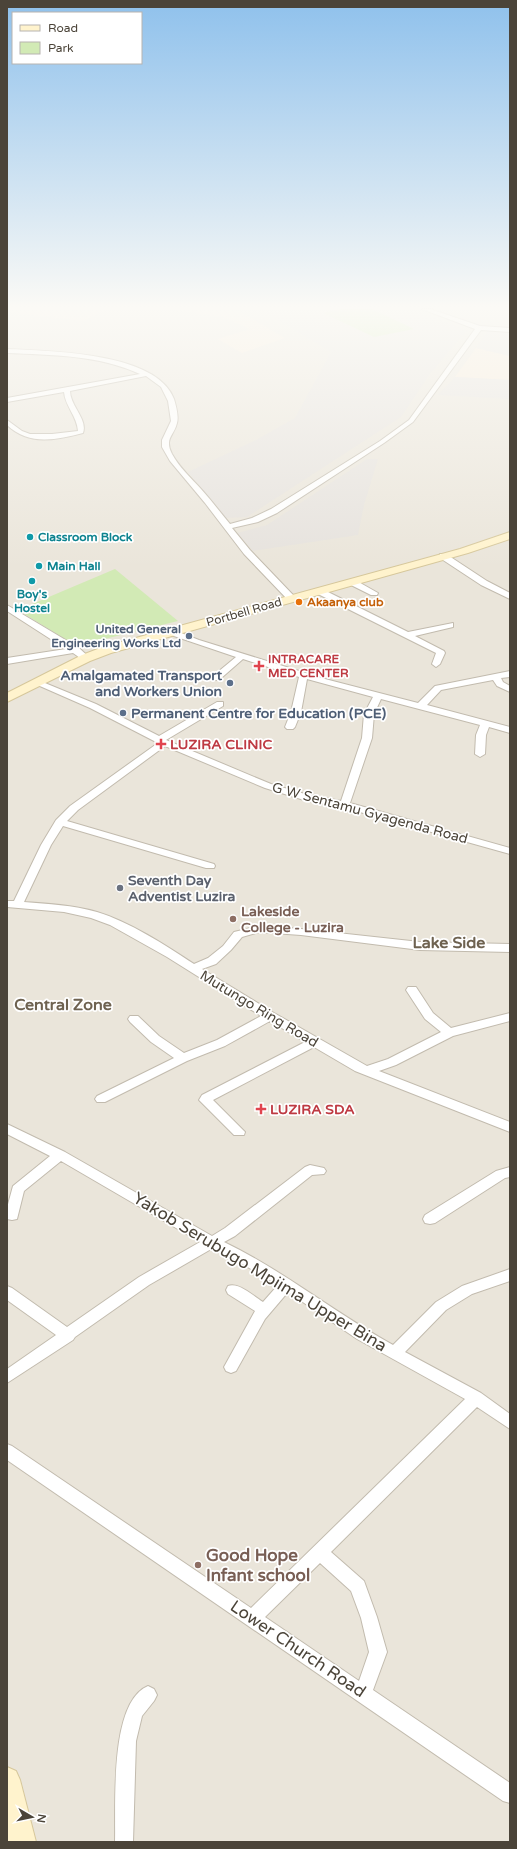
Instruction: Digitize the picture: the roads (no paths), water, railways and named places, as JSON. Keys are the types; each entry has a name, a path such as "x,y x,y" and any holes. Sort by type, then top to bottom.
{"main road":[{"name":"Portbell Road","path":"7,698 86,658 107,650 464,551 510,535"},
{"path":"7,1780 22,1842"}],"street":[{"path":"7,400 33,395"},
{"path":"7,422 21,434 27,436 42,437 80,432 75,412 66,395"},
{"path":"169,395 175,418 165,440 169,453 180,471 202,494 248,553 291,598"},
{"path":"228,527 255,520 274,511 382,442 411,421 430,395"},
{"path":"444,556 484,584 502,592 510,598"},
{"path":"352,582 374,593"},
{"path":"319,591 440,652 436,664"},
{"path":"7,607 76,650 86,658"},
{"path":"408,635 450,625"},
{"path":"171,632 241,657 510,730"},
{"path":"7,661 76,650"},
{"path":"216,678 241,657"},
{"path":"421,706 438,688 496,678 510,674"},
{"path":"290,727 296,712 304,675"},
{"path":"496,678 500,684 510,689"},
{"name":"G W Sentamu Gyagenda Road","path":"37,683 93,706 162,741 268,786 304,797 316,798 345,805 510,851"},
{"path":"345,805 367,738 369,714 378,695"},
{"path":"12,904 60,822 74,808 162,741 220,704"},
{"path":"480,754 481,735 486,723"},
{"path":"60,822 210,866"},
{"path":"510,854 510,860"},
{"name":"Mutungo Ring Road","path":"12,904 64,909 94,915 114,923 193,968 314,1042 366,1071 510,1127"},
{"path":"193,968 212,961 227,948 238,934 259,929 301,932 420,946 510,948"},
{"path":"412,990 430,1016 449,1033"},
{"path":"101,1099 183,1058 221,1044 270,1016"},
{"path":"366,1071 392,1062 449,1033 510,1017"},
{"path":"134,1019 155,1039 183,1058"},
{"path":"239,1132 205,1100 206,1098 314,1042"},
{"name":"Yakob Serubugo Mpiima Upper Bina","path":"7,1129 60,1155 287,1284 362,1335 396,1352 476,1398 510,1422"},
{"path":"12,1215 18,1190 60,1155"},
{"path":"7,1377 68,1336 144,1281 215,1243 310,1170 319,1170"},
{"path":"430,1219 501,1174 510,1172"},
{"path":"396,1352 441,1306 467,1290 510,1275"},
{"path":"231,1367 250,1331 265,1310 287,1284"},
{"path":"233,1290 265,1310"},
{"path":"7,1292 68,1336"},
{"path":"253,1618 476,1398"},
{"name":"Lower Church Road","path":"7,1451 510,1794"},
{"path":"320,1552 358,1588 363,1605 369,1616 378,1652 364,1693"},
{"path":"124,1842 127,1741 134,1712 148,1695"}],"place":[{"name":"Classroom Block","path":"30,537"},
{"name":"Main Hall","path":"39,566"},
{"name":"Boy's Hostel","path":"32,581"},
{"name":"Akaanya club","path":"299,602"},
{"name":"United General Engineering Works Ltd","path":"189,636"},
{"name":"INTRACARE MED CENTER","path":"259,666"},
{"name":"Amalgamated Transport and Workers Union","path":"230,683"},
{"name":"Permanent Centre for Education (PCE)","path":"123,713"},
{"name":"LUZIRA CLINIC","path":"161,744"},
{"name":"Seventh Day Adventist Luzira","path":"120,888"},
{"name":"Lakeside College - Luzira","path":"233,919"},
{"name":"LUZIRA SDA","path":"261,1109"},
{"name":"Good Hope Infant school","path":"198,1565"}],"district":[{"name":"Lake Side","path":"449,943"},
{"name":"Central Zone","path":"63,1005"}]}
